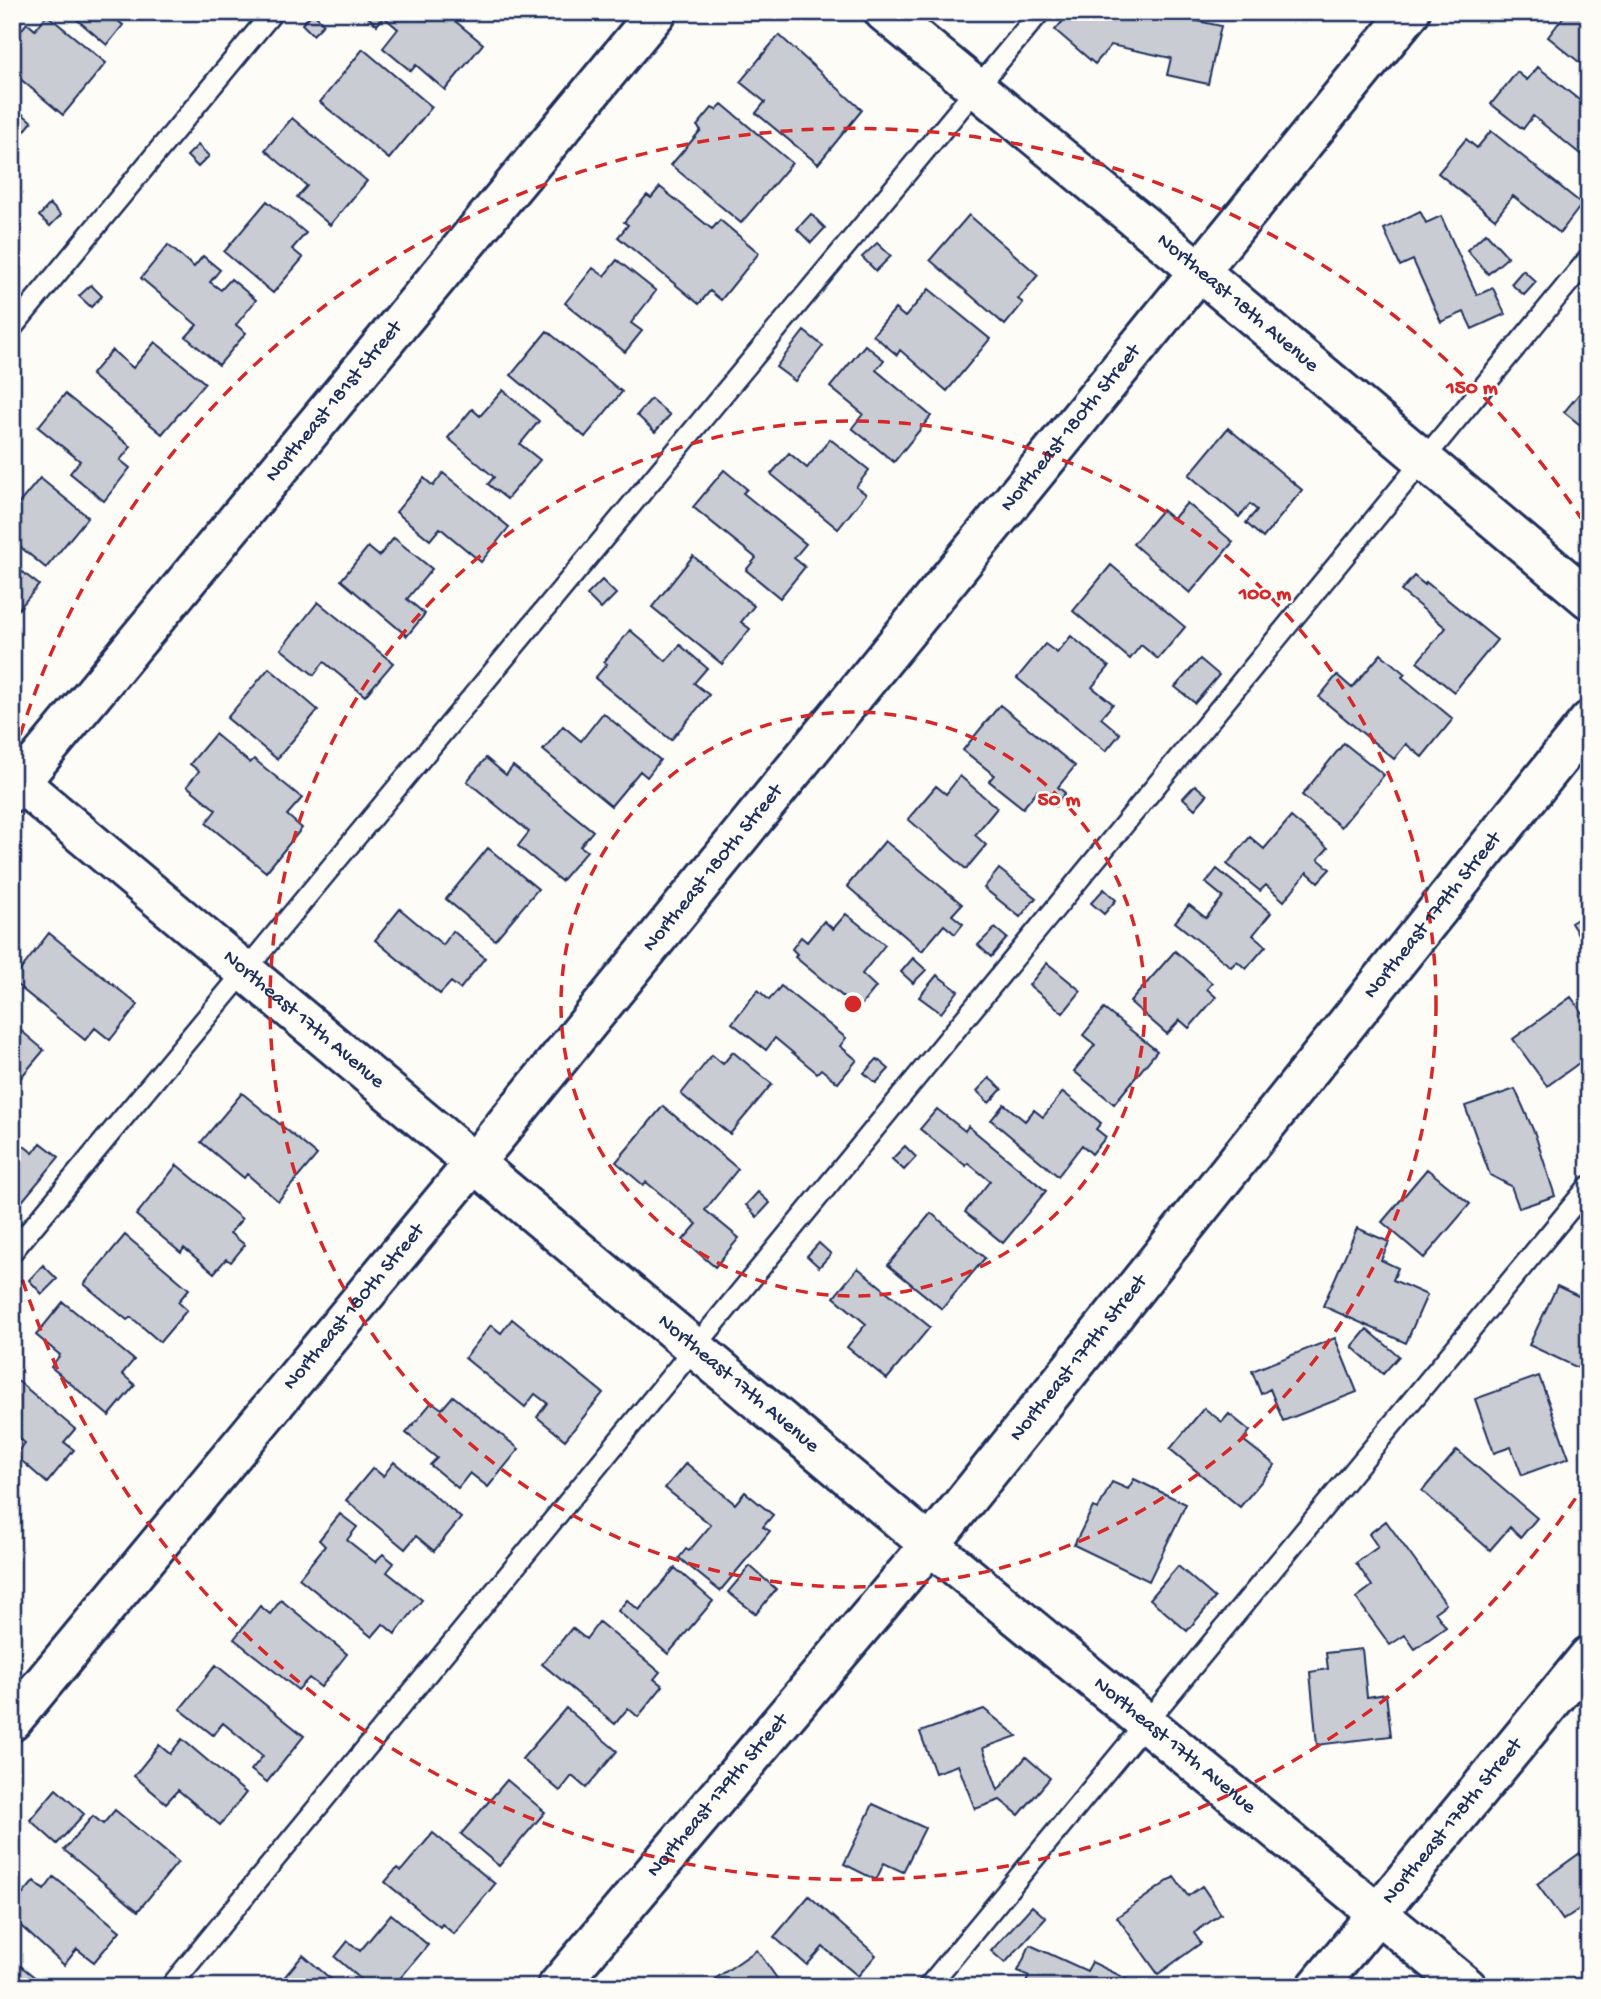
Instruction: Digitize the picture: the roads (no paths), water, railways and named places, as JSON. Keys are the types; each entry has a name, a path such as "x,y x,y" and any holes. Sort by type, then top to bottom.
{"street":[{"name":"Northeast 181st Street","path":"15,784 657,12"},
{"name":"Northeast 18th Avenue","path":"884,12 1589,599"},
{"name":"Northeast 180th Street","path":"12,1721 474,1163 1410,12"},
{"name":"Northeast 179th Street","path":"557,1987 930,1545 1589,721"},
{"name":"Northeast 17th Avenue","path":"15,784 246,972 930,1545 1467,1987"},
{"name":"Northeast 178th Street","path":"1317,1987 1589,1656"}],"lane":[{"path":"12,328 273,12"},
{"path":"12,1252 1040,12"},
{"path":"170,1987 1425,462 1589,258"},
{"path":"928,1987 1589,1186"}]}
